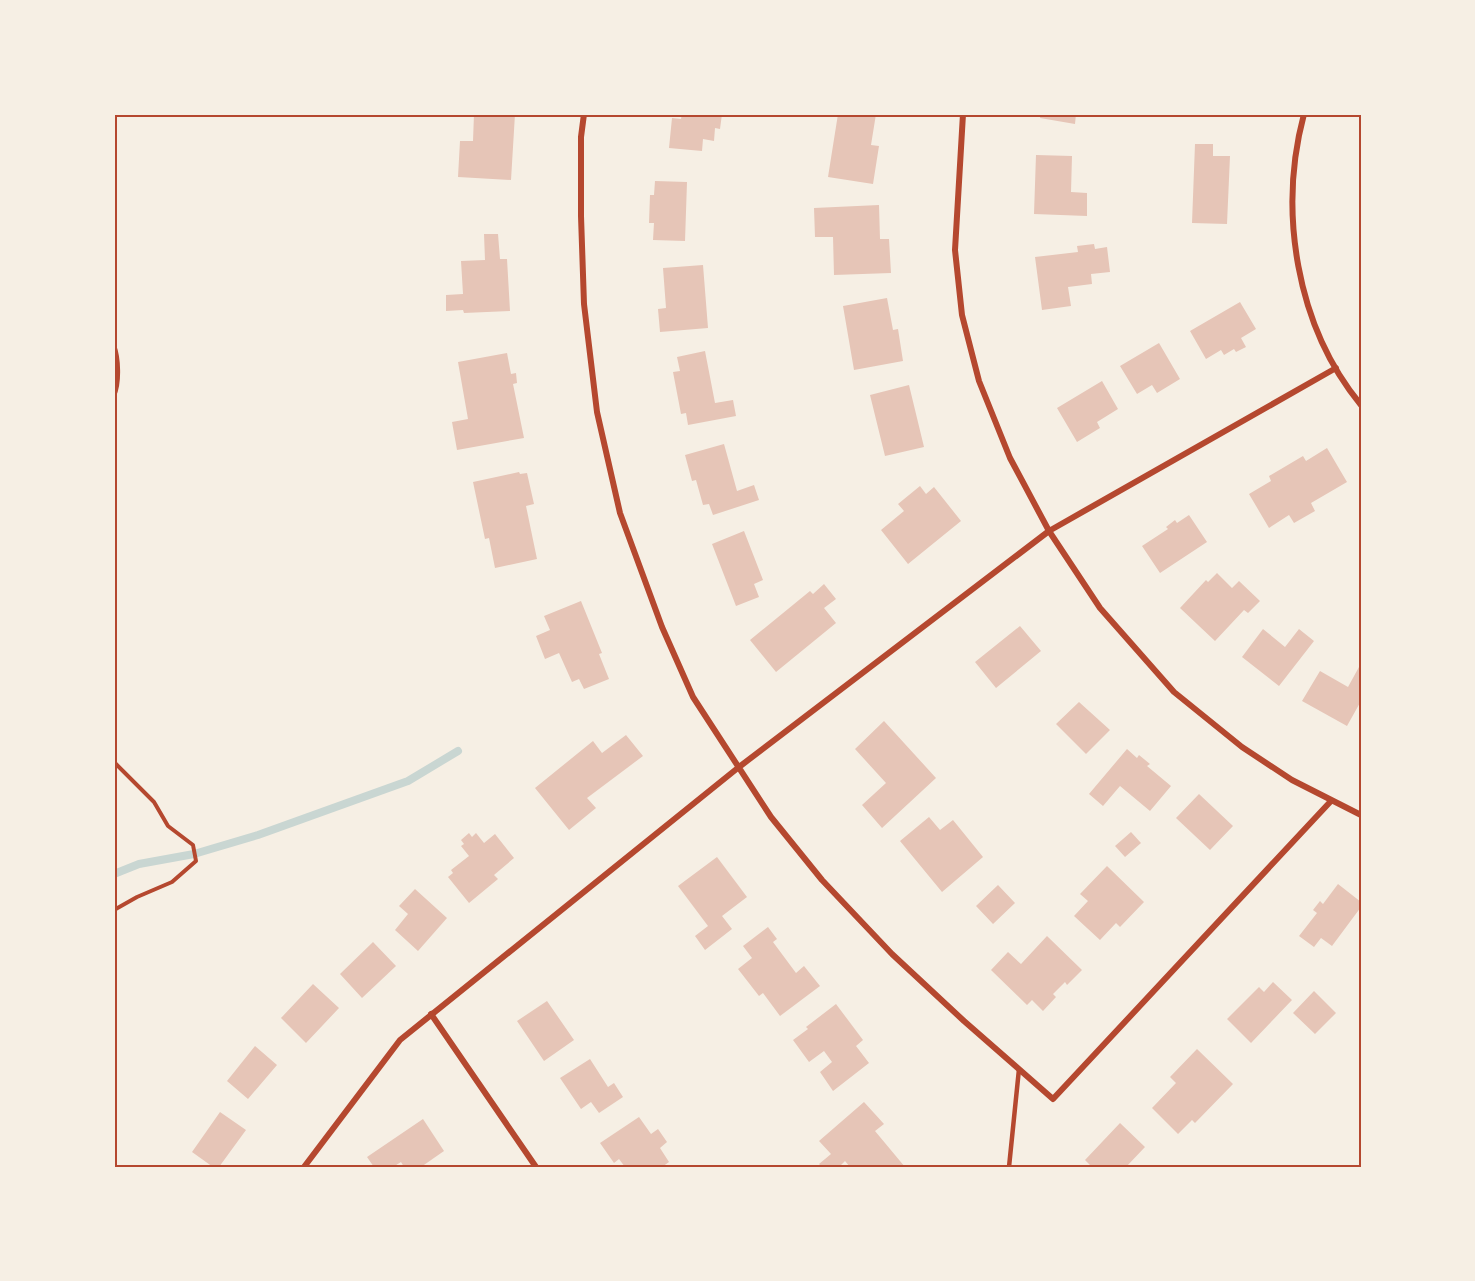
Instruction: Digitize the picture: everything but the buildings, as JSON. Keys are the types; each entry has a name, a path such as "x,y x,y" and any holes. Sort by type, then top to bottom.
{"street":[{"path":"584,114 581,137 584,303 597,412 620,513 662,627 693,697 771,817 822,880 892,954 964,1021 1053,1100 1331,801"},
{"path":"963,114 955,250 962,315 979,381 1010,458 1049,531 1100,608 1174,692 1242,747 1292,780 1361,815"},
{"path":"1304,114 1293,174 1292,215 1296,255 1305,294 1318,332 1336,368 1361,405"},
{"path":"304,1167 400,1040 739,767 1049,531 1336,368"},
{"path":"431,1014 536,1167"}],"lane":[{"path":"1009,1167 1019,1069"}],"path":[{"path":"114,345 117,388 114,396"},
{"path":"114,762 154,802 168,826 193,845 196,861 172,882 114,910"}],"waterway":[{"path":"114,874 139,864 194,854 258,835 408,781 458,751"}]}
